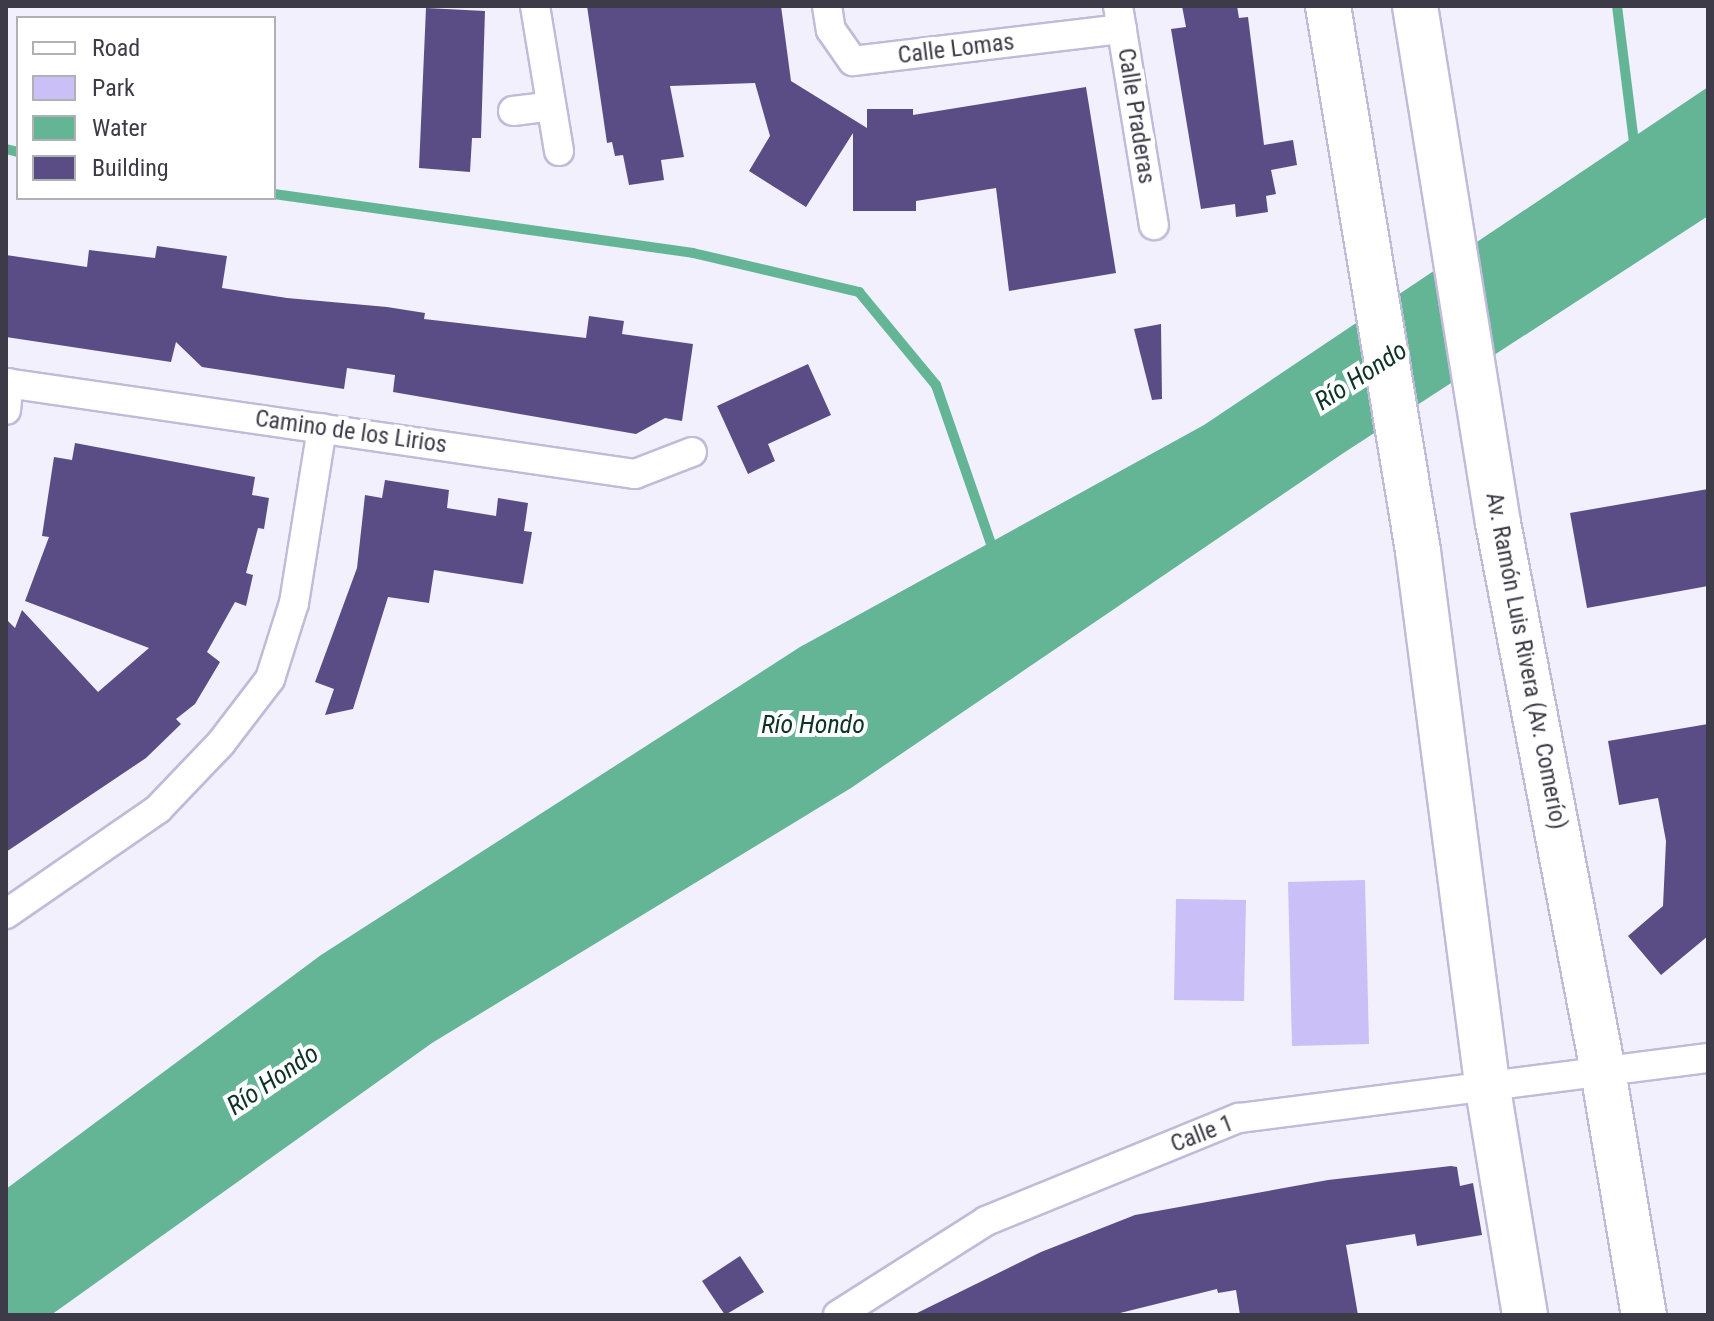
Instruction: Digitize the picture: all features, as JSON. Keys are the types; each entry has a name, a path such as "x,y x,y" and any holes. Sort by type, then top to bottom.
{"main road":[{"path":"1328,6 1418,551 1487,1083 1525,1315"},
{"name":"Av. Ramón Luis Rivera (Av. Comerío)","path":"1415,6 1498,523 1603,1071 1644,1315"}],"street":[{"path":"535,6 559,151"},
{"name":"Calle Lomas","path":"827,6 831,30 853,61 1120,18"},
{"name":"Calle Praderas","path":"1120,18 1154,225"},
{"path":"513,111 551,106"},
{"name":"Camino de los Lirios","path":"7,392 322,428 635,474 692,452"},
{"path":"6,914 158,809 221,743 270,679 294,603 322,428"},
{"name":"Calle 1","path":"838,1315 986,1221 1239,1118 1487,1083 1708,1058"}],"green space":[{"path":"1365,880 1369,1044 1292,1046 1288,882"},
{"path":"1176,899 1246,900 1244,1001 1174,1000"}],"water":[{"name":"Río Hondo","path":"1708,87 1708,216 1342,454 851,788 432,1043 51,1315 6,1315 6,1189 321,955 800,647 1204,425"}],"building":[{"path":"587,6 781,6 791,81 867,128 867,109 913,109 913,115 1086,87 1116,273 1009,291 996,188 916,201 916,211 853,211 853,133 806,207 749,171 770,136 755,83 670,86 684,157 661,160 664,180 629,185 623,155 615,156 612,142 607,143"},
{"path":"1182,6 1237,6 1239,18 1248,17 1264,145 1293,140 1297,165 1271,170 1276,194 1266,196 1268,212 1236,217 1235,204 1201,209 1171,29 1186,27"},
{"path":"426,8 485,11 481,138 472,138 470,172 419,168"},
{"path":"157,246 227,256 222,288 287,298 387,307 425,313 424,319 586,338 589,316 624,321 622,334 693,344 682,421 665,418 636,434 393,392 395,375 347,368 344,389 202,367 176,342 171,362 6,337 6,255 87,267 89,250 155,258"},
{"path":"1161,324 1162,399 1152,400 1134,329"},
{"path":"808,364 831,415 768,444 775,461 748,474 717,406"},
{"path":"75,443 255,477 252,495 269,498 264,529 258,528 246,573 253,575 246,606 235,602 207,652 220,662 195,704 176,719 181,724 146,758 6,852 6,619 15,628 22,610 98,692 149,648 25,601 49,537 42,536 54,457 72,460"},
{"path":"385,480 449,490 447,508 496,516 498,498 528,503 524,531 532,532 523,584 434,570 429,603 388,597 353,709 325,715 334,689 315,682 357,568 365,495 382,498"},
{"path":"1708,489 1708,586 1587,608 1570,513"},
{"path":"1708,724 1708,936 1661,975 1628,936 1663,906 1666,841 1658,798 1619,805 1608,741"},
{"path":"1457,1167 1460,1186 1473,1183 1482,1235 1417,1246 1415,1234 1346,1245 1358,1315 1240,1315 1236,1290 1218,1293 1217,1289 1112,1315 913,1315 1041,1252 1135,1215 1328,1180"},
{"path":"740,1256 764,1292 725,1315 702,1281"}],"waterway":[{"path":"1617,6 1635,151"},
{"path":"6,149 16,152"},
{"path":"276,194 693,253 859,292 936,385 995,555"}]}
